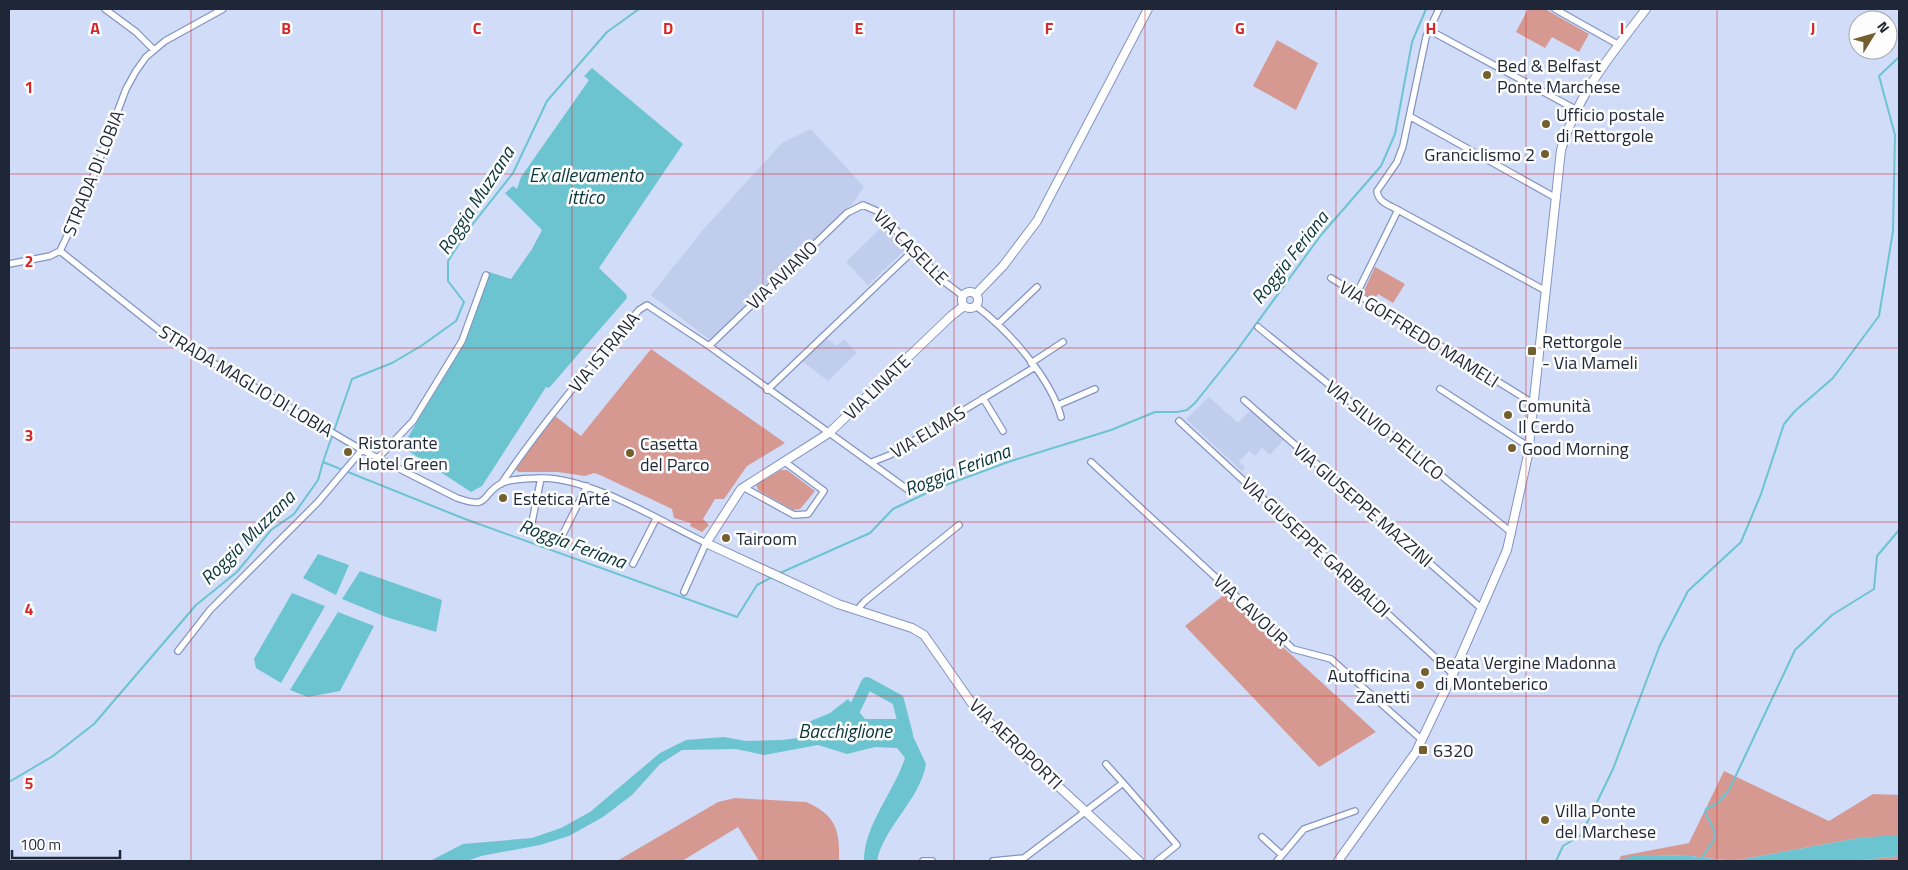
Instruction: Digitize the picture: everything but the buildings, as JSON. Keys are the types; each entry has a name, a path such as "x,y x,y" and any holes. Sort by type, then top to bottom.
{"street":[{"path":"105,9 136,32 154,50"},
{"name":"STRADA DI LOBIA","path":"9,264 35,260 60,251 85,198 126,89 136,71 154,50 185,29 223,9"},
{"path":"976,306 978,301 976,294 1003,266 1038,221 1148,9"},
{"path":"1439,9 1429,30 1420,62 1410,117 1400,155 1377,191 1377,195 1383,202 1546,291"},
{"path":"1556,9 1619,46"},
{"path":"1338,861 1402,773 1422,740 1498,572 1512,533 1529,448 1561,150 1575,109 1599,71 1646,9"},
{"path":"1429,30 1575,109"},
{"path":"1410,117 1556,198"},
{"name":"VIA CASELLE","path":"857,207 871,207 879,212 942,280 963,296 964,306"},
{"name":"VIA AVIANO","path":"709,346 847,213 857,207"},
{"path":"1356,294 1398,210"},
{"path":"768,390 914,249"},
{"name":"STRADA MAGLIO DI LOBIA","path":"60,251 164,334 362,450"},
{"path":"378,458 413,421 462,341 486,275"},
{"name":"VIA GOFFREDO MAMELI","path":"1331,278 1534,404"},
{"path":"998,324 1037,287"},
{"name":"VIA CASELLE","path":"963,296 969,292 976,294"},
{"name":"VIA ISTRANA","path":"502,484 525,450 588,369 643,307 647,305 709,346 829,433"},
{"path":"964,306 970,308 976,306"},
{"name":"VIA LINATE","path":"706,543 743,488 829,433 953,314 964,306"},
{"path":"976,306 998,324 1033,365 1058,405 1061,418"},
{"name":"VIA SILVIO PELLICO","path":"1258,327 1512,533"},
{"path":"1033,365 1063,342"},
{"name":"VIA ELMAS","path":"872,462 890,455 1033,365"},
{"path":"1058,405 1095,389"},
{"path":"1440,389 1529,448"},
{"name":"VIA ELMAS","path":"983,398 1003,431"},
{"name":"VIA GIUSEPPE MAZZINI","path":"1244,400 1482,609"},
{"name":"VIA GIUSEPPE GARIBALDI","path":"1179,421 1453,674"},
{"name":"VIA ELMAS","path":"829,433 872,462 907,489"},
{"path":"178,650 210,610 318,502 362,450"},
{"name":"VIA AEROPORTI","path":"362,450 457,498 474,503 485,500 502,484 513,480 541,478 587,486 785,579 857,610 912,628 924,635 973,704 1085,812 1140,861"},
{"path":"743,488 794,515 808,514 824,491 785,462"},
{"name":"VIA CAVOUR","path":"1091,462 1293,649 1330,659 1422,740"},
{"path":"532,522 541,478"},
{"path":"560,538 587,486"},
{"path":"633,564 656,519"},
{"path":"857,610 865,601 959,525"},
{"path":"684,592 706,543"},
{"path":"1106,764 1177,845 1157,861"},
{"path":"992,861 1026,860 1123,783"},
{"path":"1277,861 1304,829 1355,811"},
{"path":"1262,836 1282,855"},
{"path":"922,861 932,861"}],"shaded area":[{"path":"1528,9 1545,9 1589,34 1579,52 1552,37 1545,48 1516,32"},
{"path":"1277,40 1318,63 1296,110 1253,86"},
{"path":"811,129 864,187 853,203 710,340 651,295 702,231 782,143"},
{"path":"885,224 906,245 906,249 868,285 846,262"},
{"path":"1375,267 1405,284 1393,303 1378,294 1374,300 1363,293"},
{"path":"826,338 837,346 844,339 857,353 828,381 802,361"},
{"path":"651,349 785,443 747,466 724,499 715,499 703,519 709,525 702,532 690,526 691,523 674,518 672,509 594,473 585,476 558,472 519,472 516,470 517,465 555,416 581,436"},
{"path":"1209,397 1238,423 1253,407 1286,437 1270,455 1262,448 1255,456 1249,451 1239,462 1245,467 1242,471 1186,419"},
{"path":"781,470 787,470 815,491 800,509 793,510 758,490 756,484"},
{"path":"1225,594 1376,732 1319,767 1185,626"},
{"path":"1724,771 1829,821 1873,794 1899,795 1899,836 1859,838 1733,861 1690,856 1650,855 1619,860 1621,856 1689,843"},
{"path":"735,798 806,802 816,807 830,818 837,832 839,861 759,861 738,827 682,861 617,861 718,802"},
{"path":"1899,856 1899,861 1853,861"}],"water":[{"name":"Ex allevamento ittico","path":"592,68 683,144 599,268 626,294 627,298 549,388 546,387 482,486 471,492 406,449 405,442 465,342 489,272 511,279 532,249 542,230 505,193 513,186 517,189 521,177 589,80 584,76"},
{"path":"318,554 349,565 336,595 303,578"},
{"path":"360,571 442,600 436,632 386,617 342,599"},
{"path":"292,593 325,606 281,683 256,668 254,659"},
{"path":"338,612 374,626 340,691 308,697 290,690"},
{"name":"Bacchiglione","path":"848,699 865,719 905,719 926,764 917,789 887,836 877,861 864,861 865,848 874,822 905,758 897,748 875,747 847,754 818,745 764,755 736,749 682,750 660,764 632,795 603,817 569,836 540,845 481,856 467,861 430,861 463,844 532,838 561,828 590,812 660,753 686,740 724,737 746,741 782,740 814,736 822,730 806,723 830,713"},
{"path":"1899,836 1899,856 1853,861 1733,861 1859,838"},
{"path":"1633,856 1690,856 1730,861 1616,861"}],"waterway":[{"name":"Roggia Muzzana","path":"9,782 53,756 94,724 196,605 237,572 271,530 294,514 318,480 352,379 392,363 421,346 456,321 464,302 448,281 448,261 468,230 513,173 547,101 607,32 639,9"},
{"name":"Roggia Feriana","path":"780,573 870,533 893,509 935,489 1008,462 1111,430 1155,412 1187,410 1195,403 1235,353 1321,235 1381,166 1395,134 1412,42 1426,9"},
{"path":"1556,861 1563,846 1581,835 1613,769 1660,645 1688,591 1741,542 1761,494 1784,424 1795,411 1833,378 1879,316 1893,231 1895,135 1879,76 1899,57"},
{"name":"Roggia Feriana","path":"323,462 465,519 737,617 757,585 774,576"},
{"path":"1701,859 1715,837 1714,829 1705,812 1706,809 1718,803 1729,790 1795,650 1832,615 1874,589 1877,556 1899,530"},
{"path":"849,721 867,683 898,700 907,735"}],"place":[{"name":"Bed & Belfast Ponte Marchese","path":"1487,75"},
{"name":"Ufficio postale di Rettorgole","path":"1546,124"},
{"name":"Granciclismo 2","path":"1545,154"},
{"name":"Rettorgole - Via Mameli","path":"1532,351"},
{"name":"Comunità Il Cerdo","path":"1508,415"},
{"name":"Good Morning","path":"1512,448"},
{"name":"Ristorante Hotel Green","path":"348,452"},
{"name":"Casetta del Parco","path":"630,453"},
{"name":"Estetica Arté","path":"503,498"},
{"name":"Tairoom","path":"726,538"},
{"name":"Beata Vergine Madonna di Monteberico","path":"1425,672"},
{"name":"Autofficina Zanetti","path":"1420,685"},
{"name":"6320","path":"1423,750"},
{"name":"Villa Ponte del Marchese","path":"1545,820"}]}
